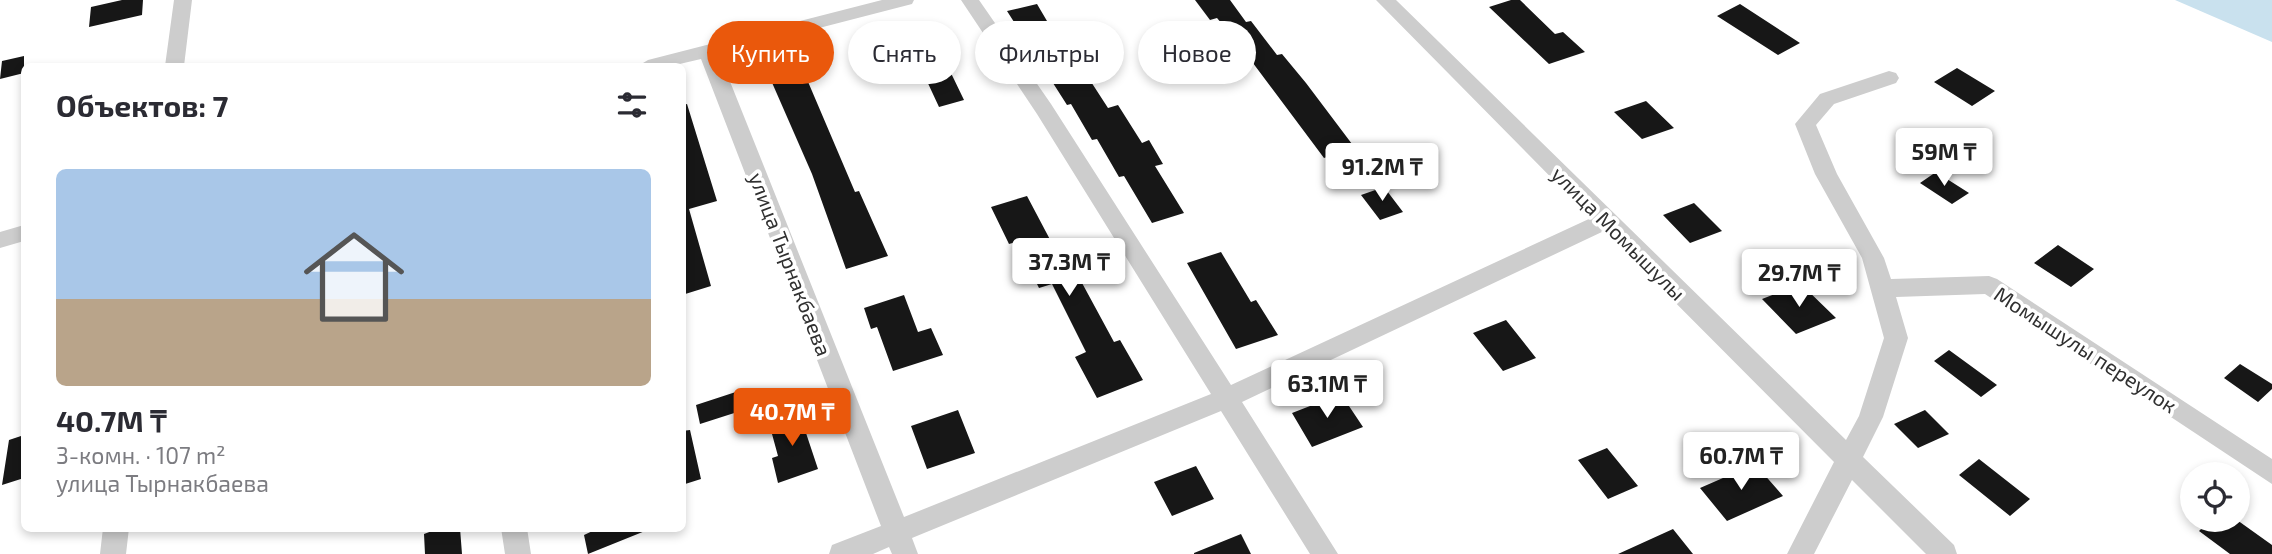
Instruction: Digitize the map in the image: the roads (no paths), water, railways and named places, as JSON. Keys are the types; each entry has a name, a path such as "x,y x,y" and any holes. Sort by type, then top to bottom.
{"street":[{"path":"175,63 183,0"},
{"path":"824,21 905,0"},
{"path":"970,0 1044,109 1325,554"},
{"name":"улица Момышулы","path":"1385,0 1944,554"},
{"path":"660,63 707,51"},
{"path":"1800,554 1871,417 1896,338 1873,258 1826,174 1805,124 1827,99 1889,78"},
{"name":"улица Тырнакбаева","path":"721,84 901,544"},
{"path":"842,554 901,544 1227,398 1607,220"},
{"path":"0,240 21,234"},
{"name":"Момышулы переулок","path":"1881,288 1934,289 1989,285 2272,473"},
{"path":"113,554 116,532"},
{"path":"515,532 518,554"}],"water":[{"path":"2175,0 2272,0 2272,42"}]}
